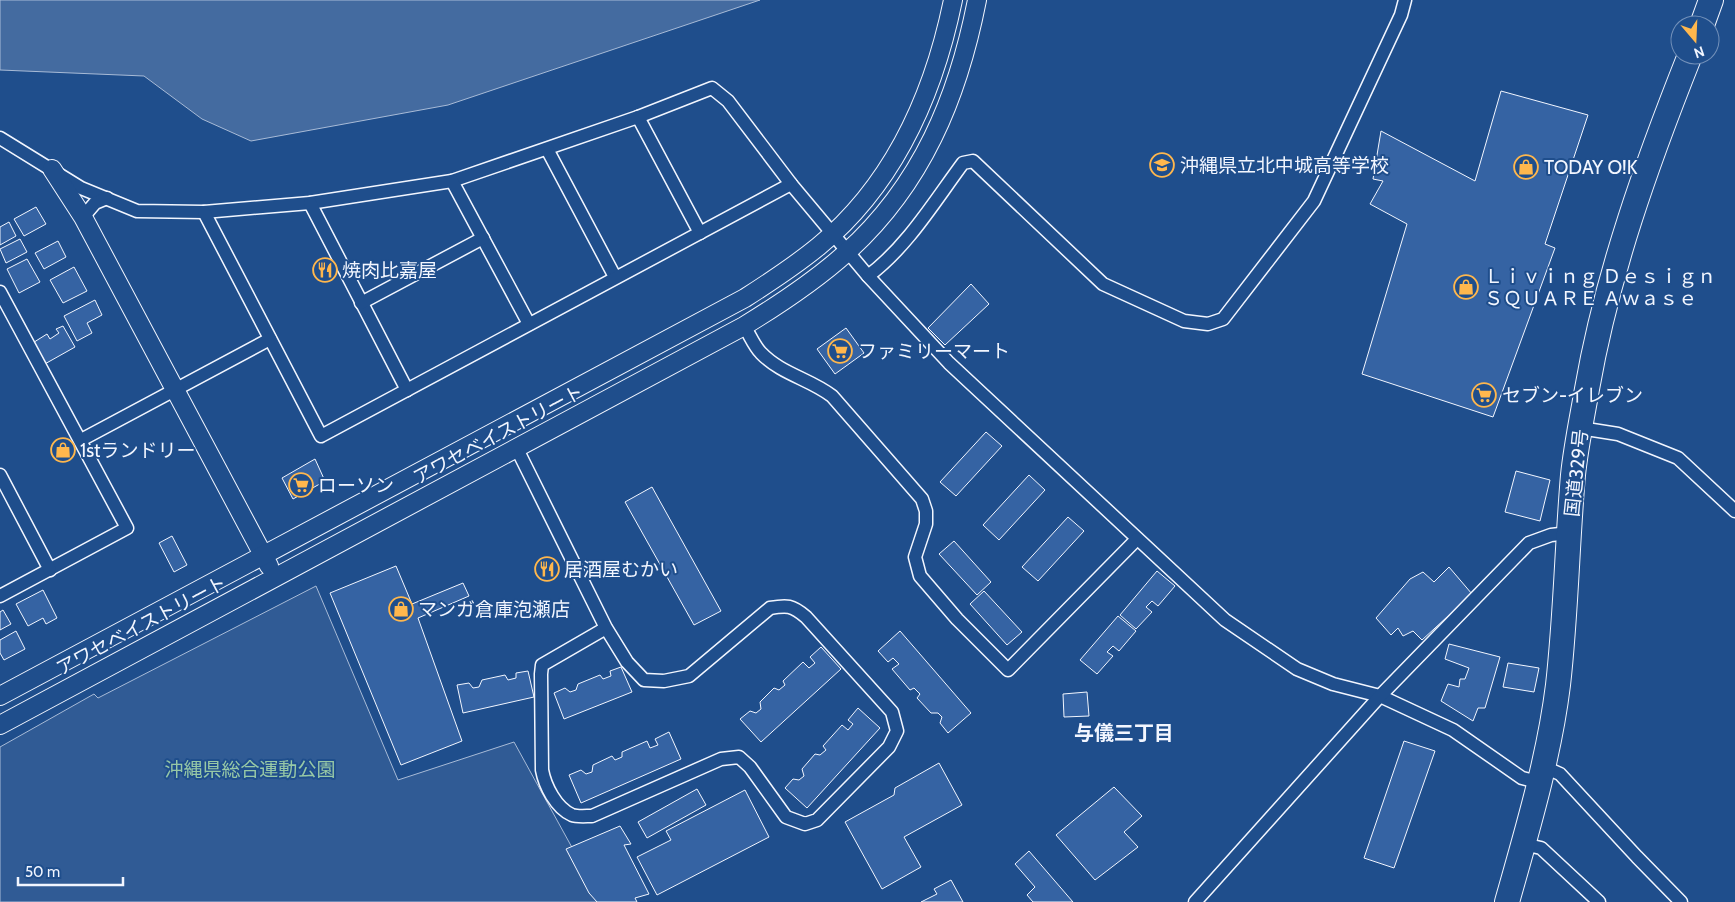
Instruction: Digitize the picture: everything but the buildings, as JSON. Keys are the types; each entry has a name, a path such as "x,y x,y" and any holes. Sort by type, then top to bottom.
{"highway":[{"path":"1706,15 1711,0"},
{"name":"国道329号","path":"1507,902 1540,774 1558,686 1573,474 1594,350 1608,291 1647,167 1686,65"}],"main road":[{"name":"アワセベイストリート","path":"0,696 744,298 791,268 833,234 867,197 886,170 911,128 935,69 946,34 953,0"},
{"name":"アワセベイストリート","path":"0,725 744,326 786,299 848,251 888,209 906,185 934,135 953,93 970,38 978,0"},
{"path":"52,169 83,217 275,577"}],"street":[{"path":"868,276 880,268 916,227 963,163 973,161 1103,284 1184,320 1208,324 1223,319 1314,201 1401,15 1406,0"},
{"path":"0,138 81,188 137,211 204,212 310,203 452,181 638,117 712,88 728,101 791,184 868,276 949,364 1226,620 1297,669 1333,684 1380,696 1453,730 1522,778 1540,774 1560,774 1681,902"},
{"path":"638,117 700,233"},
{"path":"547,149 615,278"},
{"path":"452,181 529,324"},
{"path":"204,212 322,436 791,184"},
{"path":"83,217 95,203 107,198"},
{"path":"310,203 407,390"},
{"path":"362,303 484,238"},
{"path":"0,292 127,528 0,596"},
{"path":"744,326 766,357 789,373 821,387 832,396 922,499 926,512 926,524 915,557 920,576 957,619 1008,670 1137,539"},
{"path":"81,440 270,339"},
{"path":"1580,428 1618,434 1678,458 1735,511"},
{"path":"517,449 606,628 626,662 644,680 664,681 689,676 770,608 782,606 796,608 806,616 892,712 897,731 889,747 817,820 805,824 786,817 750,767 739,757 722,759 592,816 573,816 559,806 544,782 542,770 542,665 606,628"},
{"path":"0,475 4,494 50,570"},
{"path":"1195,902 1380,696 1529,543 1552,534 1569,533"},
{"path":"1523,844 1541,848 1599,902"}],"shaded area":[{"path":"0,0 760,0 448,105 251,141 202,119 144,76 0,70"},
{"name":"沖縄県総合運動公園","path":"316,586 398,780 514,742 602,902 0,902 0,747 94,694 98,698"}],"place":[{"name":"沖縄県立北中城高等学校","path":"1162,165"},
{"name":"TODAY O!K","path":"1526,167"},
{"name":"焼肉比嘉屋","path":"325,270"},
{"name":"Ｌｉｖｉｎｇ Ｄｅｓｉｇｎ ＳＱＵＡＲＥ Ａｗａｓｅ","path":"1466,287"},
{"name":"ファミリーマート","path":"840,351"},
{"name":"セブン-イレブン","path":"1484,395"},
{"name":"1stランドリー","path":"63,450"},
{"name":"ローソン","path":"301,485"},
{"name":"居酒屋むかい","path":"547,569"},
{"name":"マンガ倉庫泡瀬店","path":"401,609"}],"district":[{"name":"与儀三丁目","path":"1124,733"}]}
